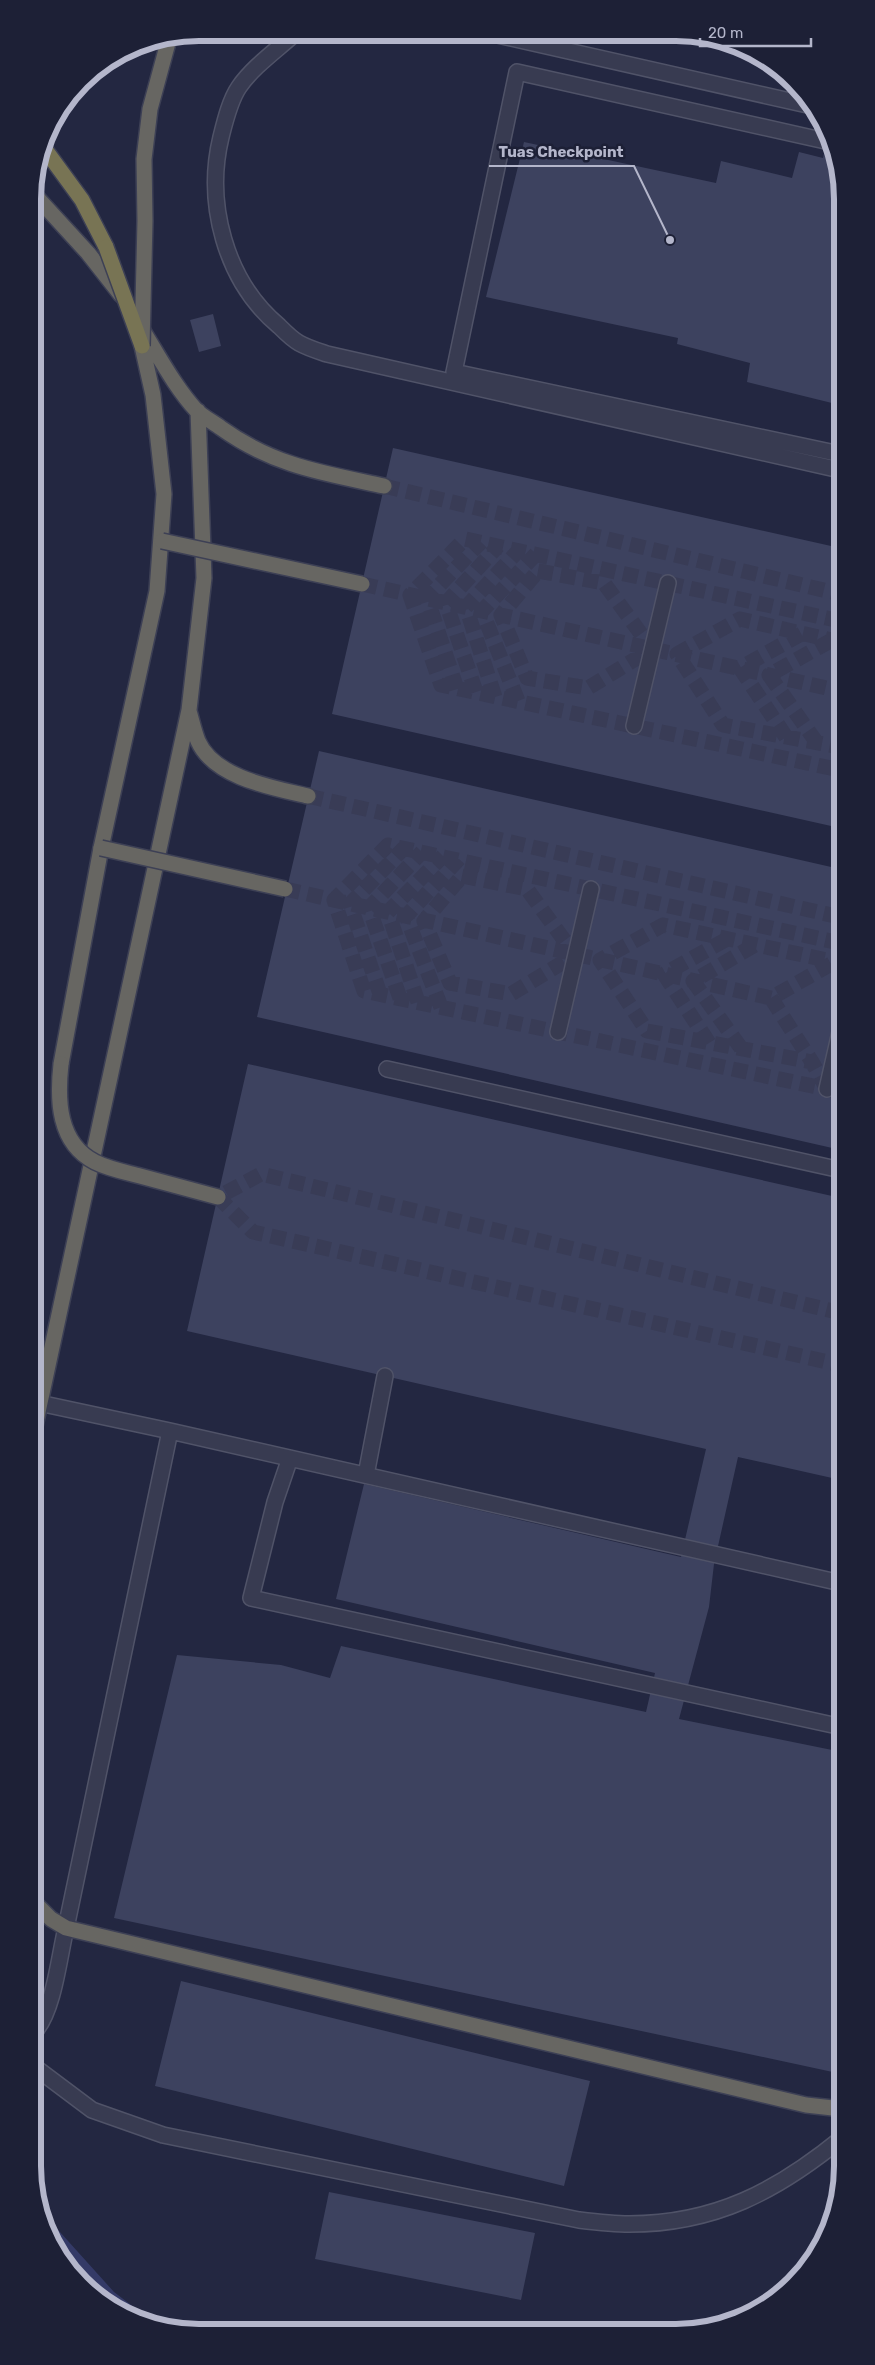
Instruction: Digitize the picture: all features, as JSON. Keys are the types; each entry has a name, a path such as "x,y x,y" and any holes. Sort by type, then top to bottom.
{"highway":[{"path":"142,346 145,221 144,159 150,108 167,44"},
{"path":"48,154 82,200 106,246 127,298 142,346 153,395 164,494 157,591 101,848 61,1064 59,1100 61,1115 70,1139 87,1157 111,1168 218,1197"},
{"path":"42,203 113,282 180,390 198,411 253,448 293,466 384,486"},
{"path":"41,1392 189,710 204,578 198,411"},
{"path":"162,542 362,584"},
{"path":"189,710 198,742 216,762 249,781 308,796"},
{"path":"101,848 285,890"},
{"path":"41,1909 51,1919 66,1928 806,2105 833,2108"}],"lane":[{"path":"525,41 801,104"},
{"path":"287,42 239,87 226,118 216,159 215,201 223,241 233,266 249,293 269,318 298,343 327,354 834,469"},
{"path":"821,140 518,72 454,372 834,453"},
{"path":"634,726 668,583"},
{"path":"558,1032 591,889"},
{"path":"828,1085 834,1060"},
{"path":"386,1069 834,1168"},
{"path":"366,1475 385,1376"},
{"path":"41,1404 833,1581"},
{"path":"41,2023 48,2006 66,1928 170,1431"},
{"path":"290,1458 275,1502 251,1598 833,1725"},
{"path":"41,2072 92,2110 163,2135 580,2220 609,2223 671,2222 714,2214 784,2182 833,2145"}],"water":[{"path":"54,2225 114,2292 138,2311 120,2303 88,2277 74,2262 62,2244"}],"building":[{"path":"524,142 716,183 721,161 792,178 799,152 823,158 825,149 831,169 834,200 834,403 747,382 750,363 677,344 678,338 486,297"},
{"path":"213,314 221,346 199,352 190,320"},
{"path":"393,448 834,547 834,827 332,714"},
{"path":"319,751 834,868 834,1148 257,1017"},
{"path":"248,1064 833,1196 833,1478 738,1457 714,1564 709,1607 679,1719 833,1750 833,2072 114,1918 177,1655 281,1665 330,1678 341,1646 646,1712 655,1673 336,1599 364,1484 681,1557 706,1449 187,1331"},
{"path":"181,1981 590,2081 564,2186 155,2086"},
{"path":"329,2192 535,2233 521,2300 315,2259"}],"tunnel":[{"path":"384,486 834,593"},
{"path":"834,620 465,539 410,595 441,685 834,769"},
{"path":"457,689 427,598 481,542"},
{"path":"476,692 446,603 498,546"},
{"path":"495,697 466,607 519,550"},
{"path":"518,701 482,611 536,554"},
{"path":"538,571 604,583 652,649 588,688 527,678 501,615 538,571"},
{"path":"362,584 834,690"},
{"path":"834,641 740,619 677,654 723,725 834,746"},
{"path":"786,737 740,668 803,633"},
{"path":"817,743 769,675 832,640"},
{"path":"308,796 834,916"},
{"path":"834,942 388,845 334,900 364,991 834,1090"},
{"path":"380,994 350,904 404,848"},
{"path":"400,998 369,908 422,852"},
{"path":"418,1002 388,912 443,856"},
{"path":"441,1007 406,916 459,859"},
{"path":"462,876 527,889 575,955 511,994 450,983 424,921 462,876"},
{"path":"285,889 771,998 834,963"},
{"path":"827,1089 812,1062 647,1031 600,960 663,925 834,961"},
{"path":"709,1043 664,974 727,939"},
{"path":"741,1048 693,981 755,945"},
{"path":"771,998 812,1062"},
{"path":"833,1311 261,1174 218,1197 253,1232 833,1363"}],"place":[{"name":"Tuas Checkpoint","path":"670,240"}]}
